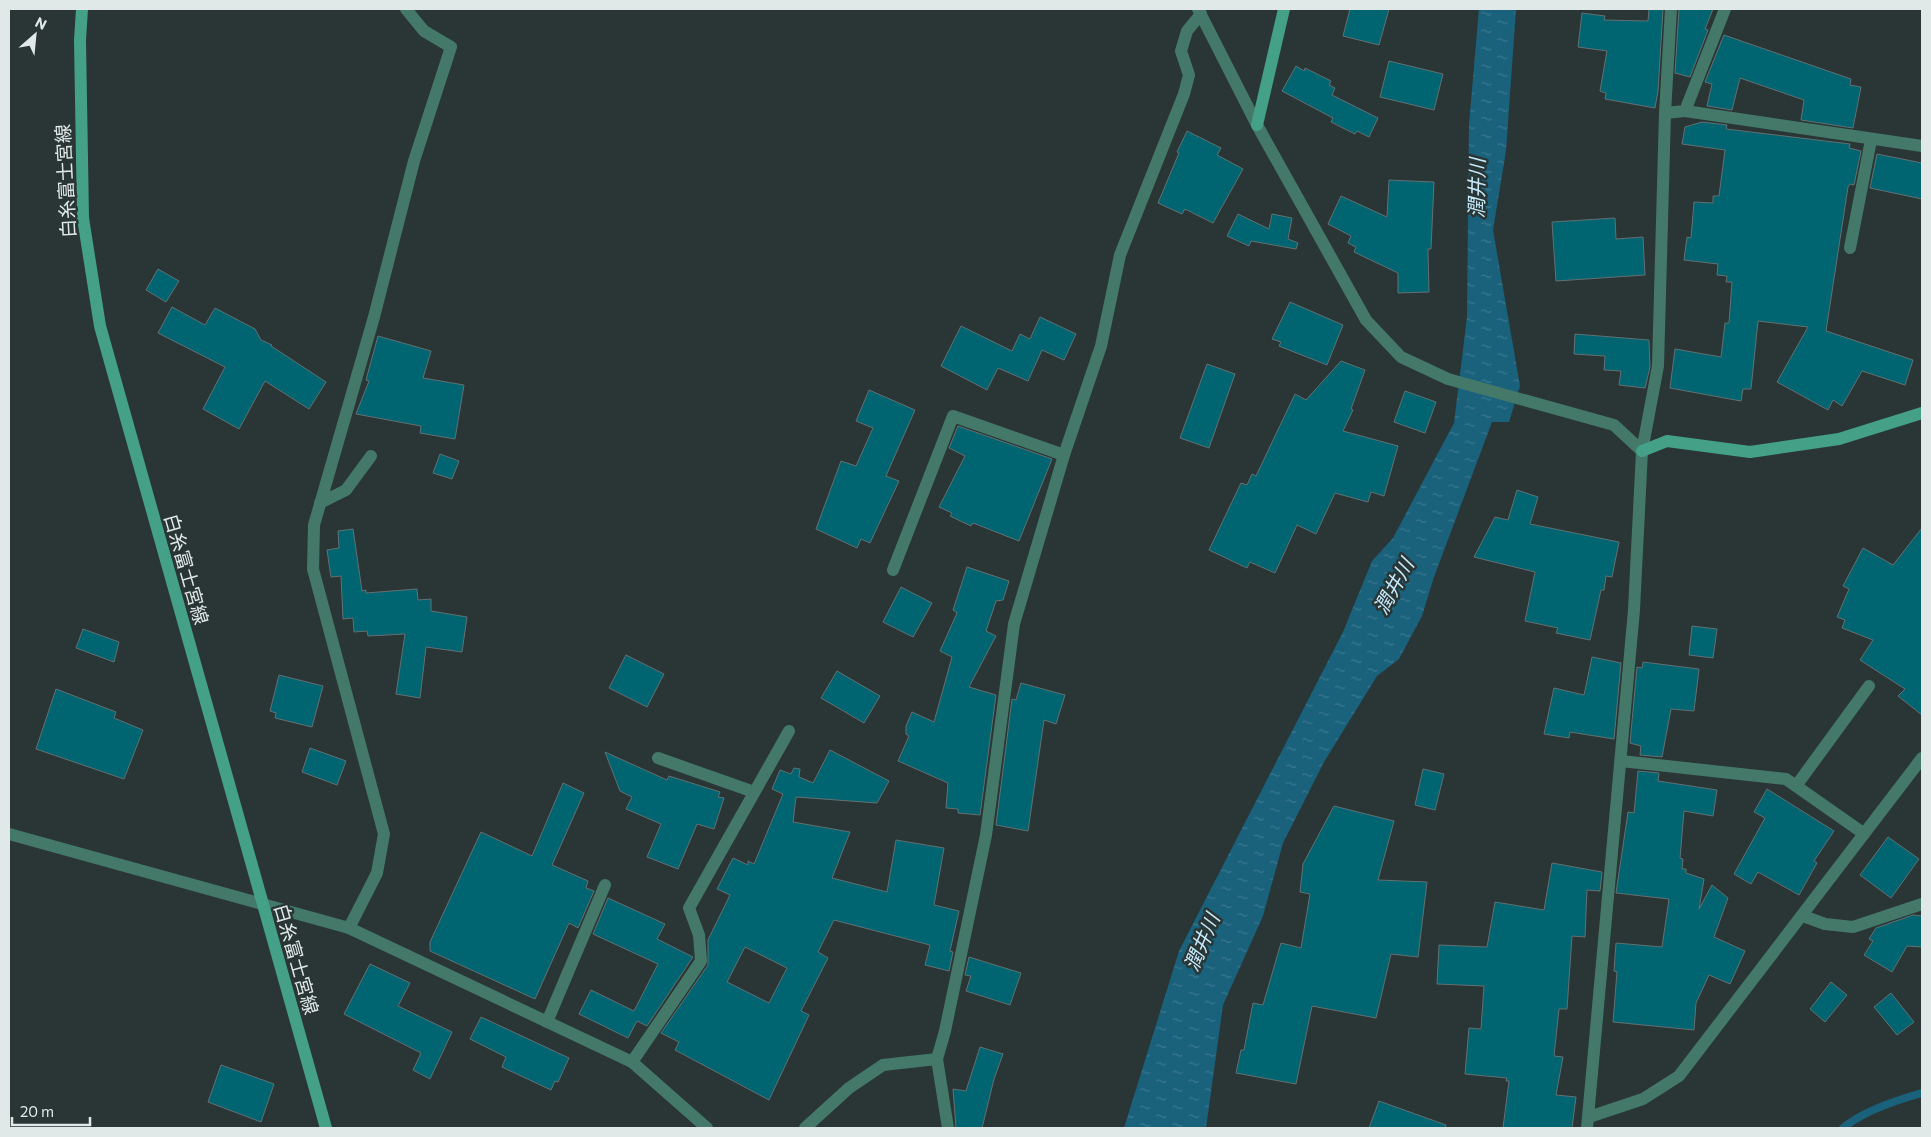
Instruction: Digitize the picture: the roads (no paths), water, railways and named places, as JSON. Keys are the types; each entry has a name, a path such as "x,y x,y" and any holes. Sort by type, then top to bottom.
{"main road":[{"name":"白糸富士宮線","path":"82,9 80,49 83,218 100,326 326,1128"},
{"path":"1257,125 1284,9"},
{"path":"1642,451 1667,442 1750,452 1839,439 1922,413"}],"street":[{"path":"350,928 377,873 384,834 313,569 314,525 374,317 414,161 451,47 424,31 406,9"},
{"path":"1671,9 1658,366 1642,451 1634,610 1588,1122 1643,1099 1678,1076 1803,916 1863,833 1922,758"},
{"path":"1685,111 1725,9"},
{"path":"1199,11 1257,125 1366,320 1401,357 1448,378 1614,425 1642,451"},
{"path":"948,1128 937,1059 945,1031 986,835 1014,624 1064,455 1102,346 1120,255 1184,94 1189,75 1181,51 1187,31 1199,11"},
{"path":"1666,113 1685,111 1871,140 1922,146"},
{"path":"1850,248 1871,140"},
{"path":"893,570 953,416 1064,455"},
{"path":"320,503 346,490 371,456"},
{"path":"1796,786 1869,686"},
{"path":"632,1062 701,961 699,936 689,908 789,731"},
{"path":"658,758 754,792"},
{"path":"1621,761 1786,779 1863,833"},
{"path":"9,834 350,928 632,1062 707,1128"},
{"path":"547,1022 605,885"},
{"path":"1803,916 1825,924 1853,927 1922,904"},
{"path":"805,1128 849,1088 883,1065 937,1059"}],"water":[{"name":"潤井川","path":"1479,9 1516,9 1506,151 1493,230 1520,386 1509,422 1492,422 1434,577 1422,616 1399,659 1377,676 1324,762 1283,843 1263,916 1223,1005 1206,1128 1124,1128 1179,951 1343,632 1372,561 1393,538 1454,423 1467,317 1469,124"}],"waterway":[{"path":"1843,1128 1870,1111 1922,1093"}]}
